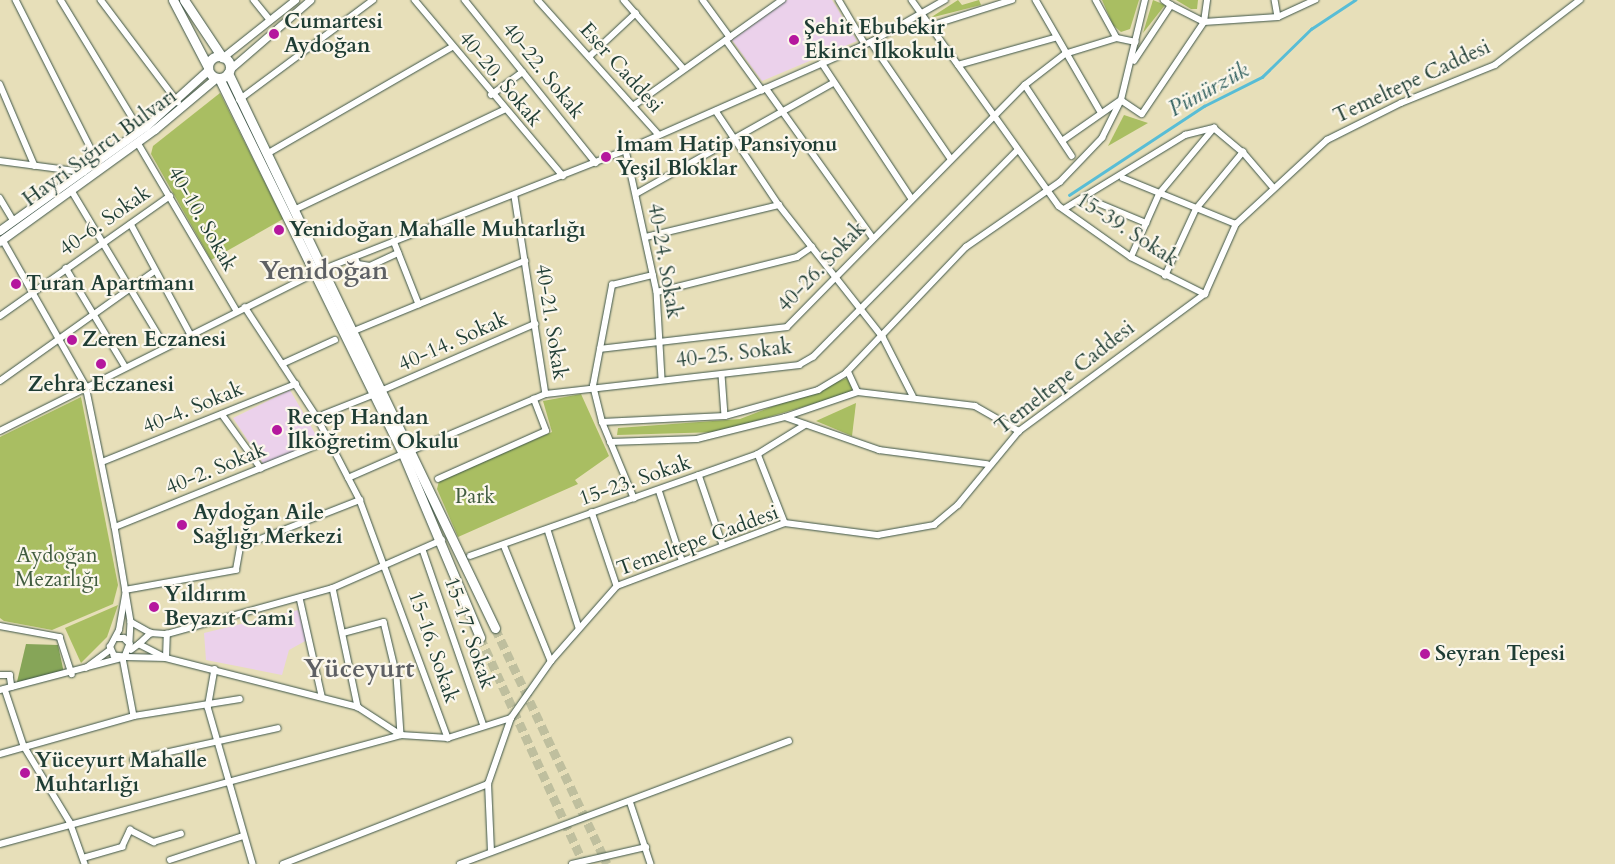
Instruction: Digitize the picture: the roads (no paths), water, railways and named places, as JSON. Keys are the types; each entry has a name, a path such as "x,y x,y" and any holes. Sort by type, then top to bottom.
{"main road":[{"path":"173,0 208,69 218,78 320,271 354,331 379,392"},
{"path":"184,0 222,57 229,71 239,100 294,210 320,271 407,452 496,628"},
{"path":"208,69 213,57 222,57"},
{"name":"Hayri Sığırcı Bulvarı","path":"0,231 98,162 178,102 208,69"},
{"path":"218,78 229,71"},
{"name":"Hayri Sığırcı Bulvarı","path":"1,241 138,143 218,78"},
{"path":"407,452 480,637"}],"street":[{"path":"16,0 98,162"},
{"path":"60,0 140,130"},
{"path":"101,0 178,102"},
{"path":"254,0 270,20"},
{"path":"222,57 295,0"},
{"path":"229,71 310,0"},
{"path":"239,100 373,0"},
{"name":"40-20. Sokak","path":"415,0 491,95 564,176"},
{"name":"40-22. Sokak","path":"465,0 596,163"},
{"name":"Eser Caddesi","path":"538,0 659,135"},
{"path":"624,0 684,69"},
{"path":"703,0 764,89 783,112 873,238"},
{"path":"633,106 782,0"},
{"path":"839,0 951,159"},
{"name":"15-39. Sokak","path":"912,0 958,65 992,118 1062,207 1131,257 1165,276 1205,294"},
{"path":"0,430 190,333 320,271 515,196 716,111 868,43 944,0"},
{"path":"930,26 1012,0"},
{"path":"1036,0 1055,38 1101,112"},
{"path":"1096,0 1117,38 1136,42"},
{"path":"602,422 725,416 818,390 848,371 966,247 1048,191 1102,138 1121,100 1146,0"},
{"path":"1164,0 1204,22 1278,17 1315,0"},
{"path":"1121,100 1142,114 1204,22 1206,0"},
{"path":"1275,0 1278,17"},
{"name":"Temeltepe Caddesi","path":"491,852 488,784 511,718 551,661 617,586 682,560 785,523 878,535 934,525 958,505 987,464 1019,431 1205,294 1236,224 1273,187 1327,140 1401,103 1495,65 1580,0"},
{"path":"1131,64 1171,5"},
{"path":"589,57 636,13"},
{"path":"958,65 1055,38"},
{"name":"40-26. Sokak","path":"600,348 661,340 778,330 798,318 835,276 1025,84 1065,54 1117,38"},
{"path":"267,154 452,47"},
{"path":"822,64 912,199"},
{"path":"491,95 523,72"},
{"path":"636,194 736,141 833,83"},
{"path":"0,84 35,166"},
{"path":"1025,84 1072,156"},
{"path":"1062,141 1101,112 1121,100"},
{"path":"294,210 504,110"},
{"path":"716,111 779,205 883,336 913,396"},
{"path":"1214,128 1244,152 1273,187"},
{"path":"1131,257 1159,194 1214,128"},
{"path":"1062,207 1185,134 1214,128"},
{"name":"40-10. Sokak","path":"138,143 237,311"},
{"name":"40-24. Sokak","path":"626,150 657,292 662,379"},
{"name":"40-25. Sokak","path":"348,478 546,394 593,386 722,375 799,365 813,357 1017,150"},
{"path":"1165,276 1196,210 1244,152"},
{"path":"0,161 84,172"},
{"path":"1123,178 1196,210 1236,224"},
{"path":"72,191 166,346"},
{"name":"40-6. Sokak","path":"0,316 34,290 170,196"},
{"name":"40-21. Sokak","path":"515,196 546,394"},
{"path":"0,198 14,221"},
{"path":"1091,200 1146,223"},
{"path":"646,237 779,205"},
{"path":"131,224 190,333"},
{"path":"1,241 34,290 86,386 115,528 131,622 130,647 124,658 134,716"},
{"path":"394,241 419,304"},
{"path":"657,292 798,257 812,248"},
{"path":"355,256 358,264 370,266 398,253"},
{"path":"354,331 525,261"},
{"path":"66,268 125,366"},
{"path":"0,381 94,317 155,271"},
{"path":"634,499 602,422 593,386 612,285 653,275"},
{"name":"15-16. Sokak","path":"245,307 317,418 360,500 387,567 448,738"},
{"name":"40-14. Sokak","path":"317,418 535,324"},
{"path":"282,364 335,340"},
{"path":"848,371 858,392"},
{"path":"722,375 725,416"},
{"name":"40-4. Sokak","path":"102,462 296,384"},
{"path":"610,442 697,439 785,417 858,392 913,396 975,406 1019,431"},
{"path":"438,479 546,431 534,399"},
{"path":"222,414 261,468"},
{"path":"785,417 879,450 987,464"},
{"name":"15-23. Sokak","path":"470,556 548,530 592,512 634,499 758,454 805,425"},
{"name":"40-2. Sokak","path":"115,528 328,441"},
{"path":"758,454 785,523"},
{"path":"698,475 723,545"},
{"path":"659,490 682,560"},
{"path":"125,590 236,570 240,547 360,500"},
{"path":"592,512 617,586"},
{"path":"548,530 579,628"},
{"path":"131,622 151,633 167,634 334,588 387,567 442,540"},
{"path":"504,545 551,661"},
{"name":"15-17. Sokak","path":"423,550 484,726"},
{"path":"334,588 358,707"},
{"path":"81,672 110,650 116,638 125,590"},
{"path":"300,598 322,696"},
{"path":"343,633 384,622 397,676 401,735"},
{"path":"0,626 60,637 72,674"},
{"path":"130,647 139,644 151,633"},
{"path":"166,658 167,634"},
{"path":"116,638 130,647"},
{"path":"139,644 166,658"},
{"path":"110,650 124,658"},
{"path":"182,834 154,842 130,830 122,847 84,861 70,822 24,746 2,690 81,672 124,658 166,658 322,696 358,707 401,735"},
{"path":"215,669 208,707 230,782 243,836 253,864"},
{"path":"0,675 10,675 12,687"},
{"path":"0,754 134,716 208,707 240,699"},
{"path":"0,844 70,822 230,782 401,735 448,738 511,718"},
{"path":"133,760 278,728"},
{"path":"460,864 789,741"},
{"path":"283,864 488,784"},
{"path":"630,801 651,864"},
{"path":"170,860 243,836"},
{"path":"572,864 646,847"}],"waterway":[{"name":"Pünürzük","path":"1069,195 1204,106 1262,77 1311,29 1355,0"}],"tunnel":[{"path":"495,628 607,864"},
{"path":"480,637 584,864"}],"place":[{"name":"Cumartesi Aydoğan","path":"274,34"},
{"name":"Şehit Ebubekir Ekinci İlkokulu","path":"794,40"},
{"name":"İmam Hatip Pansiyonu Yeşil Bloklar","path":"606,157"},
{"name":"Yenidoğan Mahalle Muhtarlığı","path":"279,230"},
{"name":"Turan Apartmanı","path":"16,284"},
{"name":"Zeren Eczanesi","path":"72,340"},
{"name":"Zehra Eczanesi","path":"101,364"},
{"name":"Recep Handan İlköğretim Okulu","path":"277,430"},
{"name":"Aydoğan Aile Sağlığı Merkezi","path":"182,525"},
{"name":"Yıldırım Beyazıt Cami","path":"154,607"},
{"name":"Seyran Tepesi","path":"1425,654"},
{"name":"Yüceyurt Mahalle Muhtarlığı","path":"25,773"}],"district":[{"name":"Yenidoğan","path":"324,271"},
{"name":"Yüceyurt","path":"359,669"}],"park label":[{"name":"Park","path":"475,497"},
{"name":"Aydoğan Mezarlığı","path":"57,568"}]}
